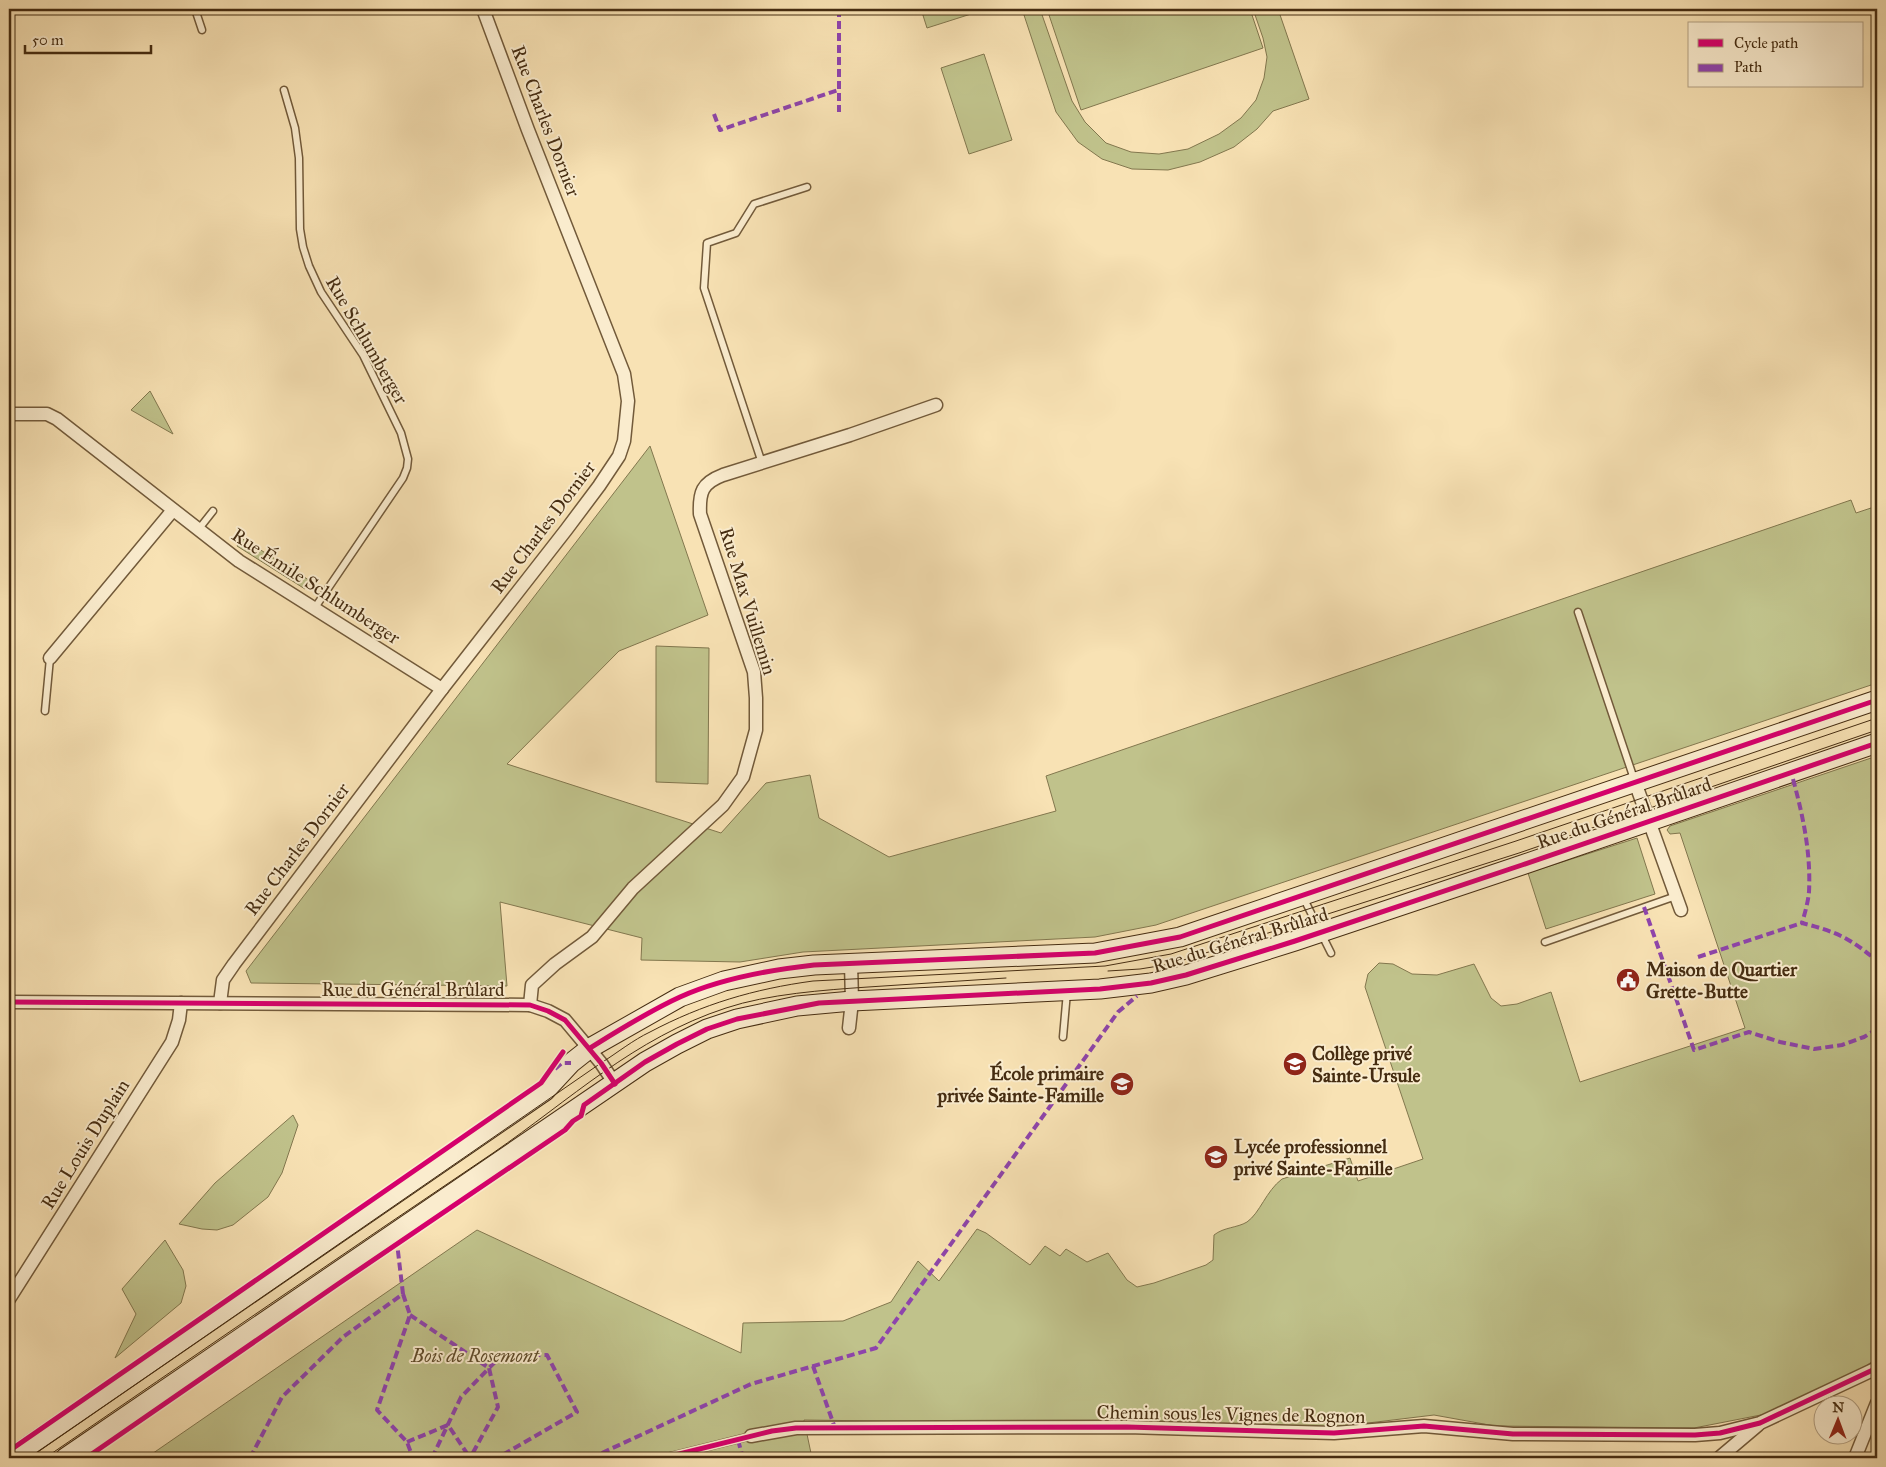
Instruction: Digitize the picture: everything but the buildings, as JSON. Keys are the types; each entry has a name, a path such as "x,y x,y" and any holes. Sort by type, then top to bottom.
{"main road":[{"name":"Rue du Général Brûlard","path":"590,1048 680,997 724,981 779,969 814,965 1095,953 1180,937 1877,700"},
{"name":"Rue du Général Brûlard","path":"615,1084 645,1062 707,1029 767,1012 819,1003 1100,989 1151,983 1177,977 1217,966 1320,932 1877,743"},
{"path":"11,1458 545,1091 571,1063 590,1048"},
{"path":"64,1458 615,1084"}],"street":[{"name":"Rue Charles Dornier","path":"220,1003 223,980 234,964 442,689 599,486 619,456 624,441 628,401 624,374 528,130 483,9"},
{"name":"Rue Max Vuillemin","path":"530,1005 532,985 555,964 592,937 633,888 723,805 743,777 756,730 754,672 700,514 702,491 712,479 850,435 936,405"},
{"name":"Rue Émile Schlumberger","path":"9,416 14,414 47,414 57,419 239,561 442,689"},
{"path":"50,658 172,510"},
{"path":"1635,782 1681,910"},
{"path":"849,1028 852,1001 851,964"},
{"name":"Rue du Général Brûlard","path":"9,1002 530,1005 548,1011 564,1020 590,1048 615,1084"},
{"name":"Rue Louis Duplain","path":"9,1300 172,1042 179,1020 181,1003"},
{"name":"Chemin sous les Vignes de Rognon","path":"751,1436 796,1428 1117,1427 1334,1433 1424,1426 1513,1434 1720,1433 1760,1423 1877,1368"},
{"path":"1855,1458 1877,1403"},
{"path":"1719,1458 1760,1423"}],"lane":[{"path":"195,9 202,30"},
{"name":"Rue Schlumberger","path":"284,90 295,128 300,188 300,229 309,266 321,292 372,371 401,433 408,459 403,478 314,609"},
{"path":"762,463 704,288 707,243 736,233 754,204 807,187"},
{"path":"198,530 213,511"},
{"path":"1578,612 1635,782"},
{"path":"45,712 50,658"},
{"path":"1302,896 1331,953"},
{"path":"1545,942 1676,896"},
{"path":"1063,1037 1067,990"},
{"path":"663,1458 751,1436"}],"green space":[{"path":"921,9 969,9 971,14 927,28"},
{"path":"1022,9 1040,9 1072,101 1085,122 1106,143 1131,152 1159,154 1188,149 1219,134 1241,118 1256,100 1264,78 1267,57 1253,9 1278,9 1309,99 1273,111 1257,129 1234,147 1200,162 1168,170 1132,169 1102,159 1078,142 1056,112"},
{"path":"1047,9 1250,9 1263,48 1081,110"},
{"path":"984,54 1012,140 969,154 941,68"},
{"path":"150,391 173,434 131,410"},
{"path":"650,446 708,615 619,651 507,764 721,833 766,783 810,775 819,818 889,857 1056,811 1046,776 1851,500 1856,513 1877,506 1877,683 1156,925 1095,937 803,952 740,962 641,960 642,938 500,902 507,986 251,983 246,971"},
{"path":"242,538 312,582 305,589 237,546"},
{"path":"656,646 709,648 708,784 656,782"},
{"name":"Bois de Rosemont","path":"1877,756 1877,1358 1852,1376 1771,1413 1694,1428 1495,1426 1434,1415 1335,1427 804,1420 812,1458 146,1458 477,1230 741,1353 743,1323 843,1321 891,1302 918,1261 939,1281 977,1229 986,1233 1030,1265 1045,1246 1060,1256 1066,1249 1087,1262 1108,1253 1127,1280 1137,1287 1206,1265 1213,1260 1214,1235 1222,1230 1247,1222 1252,1218 1276,1184 1282,1179 1350,1158 1358,1181 1423,1159 1365,987 1368,974 1379,963 1393,964 1412,974 1437,975 1474,964 1491,998 1501,1006 1517,1004 1551,992 1580,1082 1745,1028 1680,833 1670,834 1667,830 1670,826"},
{"path":"1637,838 1655,894 1546,929 1528,873"},
{"path":"293,1115 298,1125 282,1173 268,1197 233,1225 217,1230 179,1224 215,1183"},
{"path":"165,1240 183,1270 186,1286 181,1303 115,1358 136,1314 122,1289"}],"tram line":[{"path":"29,1458 625,1047 644,1035 690,1013 749,993 813,981 1105,966 1171,954 1516,841 1877,718"},
{"path":"1108,971 1140,969 1171,964 1519,853 1877,730"},
{"path":"45,1458 493,1153 604,1072 662,1036 726,1008 760,999 796,993 1006,978"}],"marked path":[{"path":"839,9 839,112"},
{"path":"714,114 720,130 838,90"},
{"path":"1793,779 1803,821 1809,863 1809,892 1802,923 1842,937 1877,961"},
{"path":"1644,907 1694,1050 1749,1032 1780,1042 1814,1049 1842,1045 1864,1037 1877,1029"},
{"path":"1698,957 1802,923"},
{"path":"591,1458 751,1384 876,1348 1118,1012 1137,996"},
{"path":"555,1069 562,1063 571,1063"},
{"path":"250,1458 282,1397 343,1337 403,1294 397,1243"},
{"path":"403,1294 410,1315 377,1410 407,1442 413,1458"},
{"path":"410,1315 489,1368 502,1355 547,1355 577,1412 497,1458"},
{"path":"813,1366 835,1428"},
{"path":"432,1458 461,1397 489,1368 498,1407 470,1458"},
{"path":"407,1442 448,1425 470,1458"},
{"path":"738,1440 743,1458"}],"cycle path":[{"path":"590,1048 668,1002 696,990 763,972 814,965 1095,953 1180,937 1877,700"},
{"path":"86,1458 565,1130 573,1121 581,1116 584,1105 645,1062 707,1029 737,1019 819,1003 1100,989 1151,983 1186,975 1295,941 1522,865 1877,743"},
{"path":"9,1002 530,1005 548,1011 565,1020 601,1063 615,1084"},
{"path":"9,1451 541,1083 563,1052"},
{"path":"663,1458 772,1431 796,1428 1127,1427 1334,1433 1424,1426 1513,1434 1695,1435 1720,1433 1760,1423 1877,1368"}],"place":[{"name":"Maison de Quartier Grette-Butte","path":"1628,980"},
{"name":"Collège privé Sainte-Ursule","path":"1295,1064"},
{"name":"École primaire privée Sainte-Famille","path":"1122,1084"},
{"name":"Lycée professionnel privé Sainte-Famille","path":"1216,1157"}]}
